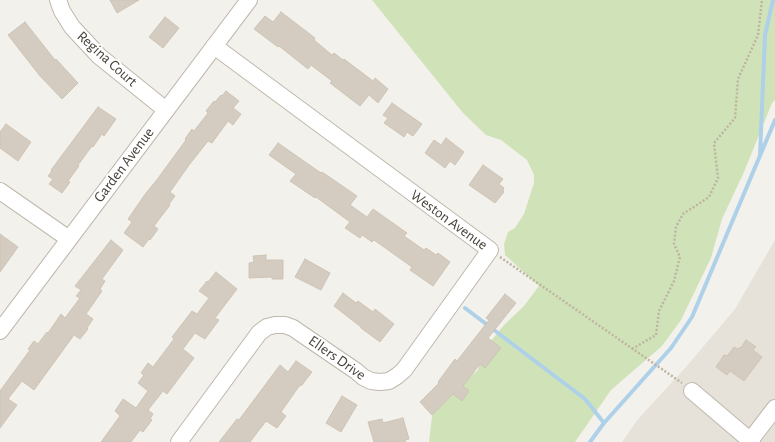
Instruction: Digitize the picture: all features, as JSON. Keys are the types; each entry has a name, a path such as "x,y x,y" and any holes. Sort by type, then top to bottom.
{"street":[{"name":"Regina Court","path":"58,0 62,11 72,27 99,56 166,110"},
{"name":"Garden Avenue","path":"0,331 249,0"},
{"name":"Weston Avenue","path":"214,46 490,250"},
{"path":"0,190 69,239"},
{"name":"Ellers Drive","path":"179,442 259,333 267,327 285,325 294,328 356,371 362,377 371,381 389,381 404,370 490,250"},
{"path":"690,389 750,442 775,408"}],"path":[{"path":"632,349 656,335 659,311 674,281 680,257 674,244 676,227 684,214 709,197 718,178 714,143 735,118 738,79 758,35 762,0"},
{"name":"Weston Avenue","path":"490,250 690,389"}],"shaded area":[{"path":"775,240 775,442 622,442 638,419 686,367 735,309"}],"green space":[{"path":"372,0 775,0 775,100 772,103 744,172 722,219 711,258 681,320 662,346 611,390 575,442 429,442 433,408 478,370 481,353 505,324 524,306 539,286 505,255 504,244 508,232 515,228 524,214 534,183 534,175 527,160 501,140 486,135 463,113"}],"building":[{"path":"110,0 139,0 117,13"},
{"path":"281,12 315,38 314,40 332,55 334,53 343,60 344,59 373,81 375,78 388,89 378,103 369,95 360,106 330,83 332,81 311,65 308,69 279,46 278,47 254,29 265,16 273,22"},
{"path":"165,17 179,28 163,48 149,37"},
{"path":"25,22 55,60 56,59 78,83 62,99 40,76 8,35"},
{"path":"226,91 239,101 233,108 241,114 233,125 228,121 212,143 208,141 189,165 170,192 175,196 154,226 158,229 143,247 124,233 132,222 128,219 186,140 185,139 192,129 194,131 208,113 206,111 214,101 215,102"},
{"path":"392,103 422,124 413,136 407,132 404,137 384,123 388,118 383,115"},
{"path":"98,107 116,119 104,136 102,134 78,165 79,166 68,181 70,182 62,193 49,184 53,179 48,176"},
{"path":"6,124 31,142 18,161 0,148 0,132"},
{"path":"446,138 464,152 455,165 450,161 445,168 425,153 434,140 441,145"},
{"path":"278,143 357,196 350,205 367,217 373,209 407,233 404,236 424,250 426,248 436,255 438,253 450,262 433,286 410,270 412,267 374,240 372,242 362,235 360,238 345,228 350,222 316,197 315,198 290,181 296,174 269,155"},
{"path":"483,165 503,179 499,184 504,188 504,192 495,203 469,185"},
{"path":"0,234 18,247 0,272"},
{"path":"111,240 123,250 102,279 105,281 100,289 102,291 86,314 93,319 87,328 88,329 80,339 74,335 34,390 22,381 8,399 17,405 0,428 0,391 30,350 28,349 34,341 38,344 47,332 48,333 61,314 65,318 80,298 76,296 81,290 75,286"},
{"path":"266,255 266,260 283,260 283,279 272,279 272,277 249,278 249,263 254,262 253,256"},
{"path":"305,259 330,273 321,290 295,277"},
{"path":"216,272 237,289 215,318 219,320 205,339 195,333 183,349 194,358 167,394 163,391 148,410 153,414 150,419 152,420 143,432 140,430 131,442 101,442 120,416 115,411 123,399 136,408 148,391 138,383 144,375 141,373 148,363 153,367 174,339 172,337 192,311 197,314 209,298 199,291"},
{"path":"343,293 356,303 358,301 373,312 375,309 394,324 380,342 334,306"},
{"path":"505,294 516,303 488,338 501,348 485,368 480,364 463,386 469,391 462,401 453,394 432,415 420,402 439,383 438,382 455,359 457,361 489,320 486,318"},
{"path":"746,340 756,347 753,350 762,357 744,381 730,371 727,375 716,367 724,355 727,356 734,347 738,349 740,347 741,348"},
{"path":"296,361 312,372 301,386 300,385 281,412 286,416 277,428 266,421 250,442 219,442 237,419 239,420 280,365 288,372"},
{"path":"342,396 357,405 341,432 326,423"},
{"path":"403,418 409,439 405,440 406,442 374,442 368,422 382,419 383,423"}],"waterway":[{"path":"760,155 765,35 773,0"},
{"path":"590,442 604,423 671,348 692,317 775,120"},
{"path":"465,308 585,399 604,423"}]}
